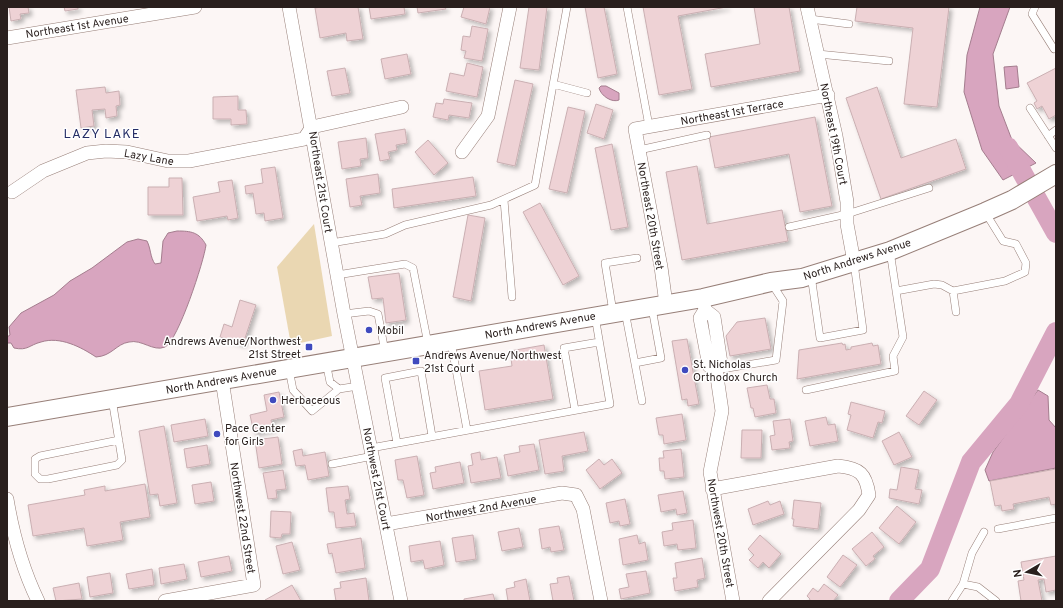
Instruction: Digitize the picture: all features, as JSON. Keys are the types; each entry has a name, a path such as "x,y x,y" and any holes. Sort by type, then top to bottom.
{"main road":[{"name":"North Andrews Avenue","path":"7,417 659,305 704,304 771,282 811,275 890,251 1012,200 1052,177"}],"street":[{"name":"Northeast 1st Avenue","path":"7,38 137,12 195,7"},
{"name":"Northeast 21st Court","path":"290,7 331,243 353,358"},
{"path":"462,152 488,116 510,7"},
{"name":"Northeast 19th Court","path":"809,13 838,144 847,202 846,224 854,262"},
{"name":"Northeast 1st Terrace","path":"635,129 828,95"},
{"path":"312,127 402,107"},
{"name":"Lazy Lane","path":"12,192 43,171 87,153 106,151 127,152 168,161 189,161 304,138 312,127"},
{"name":"Northeast 20th Street","path":"635,129 659,305"},
{"name":"Northwest 20th Street","path":"704,304 700,318 709,366 716,370 722,411 710,472 733,601"},
{"name":"Northwest 21st Court","path":"353,358 401,601"},
{"name":"Northwest 22nd Street","path":"165,601 254,585 222,380"},
{"path":"712,489 838,466 852,467 864,476 868,495 859,510 769,601"},
{"name":"Northwest 2nd Avenue","path":"386,524 562,494 576,495 583,509 601,601"},
{"path":"7,499 11,526 26,576 38,601"}],"lane":[{"path":"331,243 384,234 405,225 491,205 535,185 567,7"},
{"path":"627,7 649,126"},
{"path":"1035,7 1032,14 1054,49 1056,48"},
{"path":"809,13 849,24"},
{"path":"818,54 888,61"},
{"path":"553,84 587,93"},
{"path":"1030,108 1056,148"},
{"path":"1048,136 1056,130"},
{"path":"639,150 707,135"},
{"path":"789,227 846,214 929,188"},
{"path":"504,200 512,297"},
{"path":"896,291 934,284 942,285 952,291 1005,281 1025,272 1026,263 1016,244 1003,241 985,212"},
{"path":"806,390 895,371 893,356 903,337 890,251"},
{"path":"637,258 604,263 635,363 642,401"},
{"path":"811,275 820,338 863,330 854,262"},
{"path":"337,275 405,264 414,268 428,344"},
{"path":"716,370 776,360 783,301 771,282"},
{"path":"952,291 956,312"},
{"path":"635,363 661,358 659,305"},
{"path":"344,314 369,311 378,314 385,352"},
{"path":"332,464 397,443 610,404 595,316"},
{"path":"451,340 467,430"},
{"path":"575,410 564,348 599,342"},
{"path":"326,362 330,382 339,390"},
{"path":"289,368 293,390 312,411 339,390 358,386"},
{"path":"397,443 385,378 421,371 432,436"},
{"path":"112,399 119,440 122,460 117,465 48,479 40,478 35,474 35,459 40,456 119,440"},
{"path":"998,530 1056,518"},
{"path":"952,601 963,584 972,553 984,532"},
{"path":"963,584 978,587 996,601"}],"shaded area":[{"path":"980,7 1010,7 993,54 999,106 1012,140 1036,163 1003,180 982,150 964,92 967,55"},
{"path":"1017,66 1019,87 1006,89 1004,67"},
{"path":"601,86 606,86 619,93 619,100 613,101 604,96 599,88"},
{"path":"314,224 332,336 291,345 277,267"},
{"path":"177,231 194,233 200,237 206,245 201,267 190,300 177,331 165,347 156,348 138,342 129,342 121,345 106,355 96,357 77,346 63,341 56,340 37,343 22,349 14,348 11,343 7,343 7,337 10,335 9,327 21,313 54,295 70,281 92,268 127,242 138,239 147,241 155,264 161,263 163,241 168,233"},
{"path":"1038,390 1048,396 1049,420 1056,428 1056,468 989,481 985,470 993,452"}],"building":[{"path":"9,7 28,7 29,13 20,14 21,19 11,21"},
{"path":"64,7 78,7 78,9 65,11"},
{"path":"358,7 363,39 347,41 346,33 320,38 315,8"},
{"path":"369,7 404,7 405,14 371,19"},
{"path":"417,7 445,7 446,9 418,13"},
{"path":"464,7 490,7 486,24 461,17"},
{"path":"529,7 547,7 539,70 520,68"},
{"path":"585,7 604,7 617,74 598,78"},
{"path":"643,7 727,7 678,16 692,89 659,95"},
{"path":"754,7 789,7 800,71 711,87 705,54 760,44"},
{"path":"857,7 949,7 937,107 904,104 913,28 855,21"},
{"path":"472,26 488,29 482,61 464,58 466,51 461,50 463,36 470,37"},
{"path":"407,54 411,74 385,79 381,59"},
{"path":"467,63 483,67 477,97 446,91 450,73 464,76"},
{"path":"345,68 350,93 332,96 327,71"},
{"path":"1056,68 1056,115 1049,119 1042,106 1037,109 1034,103 1037,101 1027,83"},
{"path":"515,80 533,84 515,166 497,162"},
{"path":"105,87 106,93 119,91 120,105 116,106 117,116 106,118 105,109 92,110 94,126 81,128 76,90"},
{"path":"877,87 901,158 956,139 966,169 881,199 846,98"},
{"path":"238,96 238,110 246,110 247,124 231,125 231,119 213,119 213,97"},
{"path":"444,99 472,103 469,118 449,115 448,120 433,117 436,103 443,104"},
{"path":"596,104 613,110 604,139 587,133"},
{"path":"568,107 585,111 567,193 549,189"},
{"path":"815,117 832,206 800,212 789,154 715,168 709,137"},
{"path":"405,129 407,143 396,145 397,150 388,152 390,159 380,161 375,134"},
{"path":"366,138 368,158 360,159 361,166 342,169 338,142"},
{"path":"428,140 448,163 434,175 415,152"},
{"path":"612,144 628,227 611,230 595,148"},
{"path":"697,166 707,224 782,210 788,241 682,260 666,172"},
{"path":"275,167 283,218 265,221 264,213 256,214 253,193 246,194 245,186 263,183 261,169"},
{"path":"378,174 380,193 360,196 362,205 350,207 346,179"},
{"path":"473,177 476,196 394,208 392,189"},
{"path":"169,178 182,178 183,215 148,215 148,187 169,187"},
{"path":"232,180 238,218 228,220 227,216 197,221 193,197 220,192 218,182"},
{"path":"540,203 579,276 563,285 523,212"},
{"path":"468,215 485,218 471,301 453,297"},
{"path":"399,273 406,320 386,323 383,298 372,299 368,277"},
{"path":"240,300 256,305 243,344 220,337 224,324 232,327"},
{"path":"765,318 771,349 730,356 726,336 737,322"},
{"name":"St. Nicholas Orthodox Church","path":"687,339 699,404 688,406 687,399 682,400 672,341"},
{"path":"842,343 843,345 845,344 846,350 851,349 851,347 872,343 873,346 878,345 881,364 797,379 799,350"},
{"path":"544,345 553,399 485,410 479,371 512,366 510,351"},
{"path":"767,385 770,399 774,399 776,413 755,417 753,408 751,408 747,388"},
{"path":"924,391 937,400 919,425 906,416"},
{"path":"279,392 284,417 271,420 273,429 254,433 250,415 267,411 264,395"},
{"path":"851,402 885,411 882,423 878,422 873,438 847,430 851,415 848,414"},
{"path":"682,414 686,440 664,444 663,435 659,435 656,418"},
{"path":"826,417 828,425 835,424 838,441 810,446 805,421"},
{"path":"205,419 208,436 174,442 171,425"},
{"path":"790,419 793,441 789,442 790,448 772,450 770,436 775,435 773,421"},
{"path":"164,426 177,503 160,506 158,494 150,495 139,431"},
{"path":"742,430 762,430 761,458 741,458"},
{"path":"584,432 588,451 562,456 564,471 545,474 539,440"},
{"path":"899,432 912,457 894,465 882,441"},
{"path":"278,437 282,464 259,468 255,440"},
{"path":"534,444 539,470 508,476 504,455 520,452 519,446"},
{"path":"207,445 210,464 187,468 184,449"},
{"path":"302,449 303,456 325,452 329,476 308,480 305,465 296,466 293,451"},
{"path":"681,449 684,477 665,479 664,471 660,471 659,458 664,458 663,451"},
{"path":"480,452 481,460 497,457 501,478 471,483 468,466 473,465 471,454"},
{"path":"417,456 424,495 407,498 403,480 398,480 395,460"},
{"path":"599,459 604,465 612,459 622,473 600,489 586,470"},
{"path":"460,462 464,483 433,489 430,473 436,472 435,467"},
{"path":"901,467 919,470 915,489 922,490 919,504 889,498 890,489 897,490"},
{"path":"1056,469 1056,504 1051,505 1049,497 1013,504 1014,509 1002,511 1001,505 995,506 990,481"},
{"path":"283,470 286,489 276,490 277,498 268,499 263,473"},
{"path":"211,482 214,501 195,504 192,485"},
{"path":"145,484 150,517 120,522 123,540 87,546 84,528 33,536 28,505 85,495 84,490 105,486 105,491"},
{"path":"348,486 350,499 345,500 347,514 354,513 356,526 336,528 334,512 329,512 326,488"},
{"path":"683,491 687,513 677,515 676,509 661,512 658,495"},
{"path":"625,499 630,524 620,526 619,521 610,523 606,503"},
{"path":"794,500 821,503 818,529 793,526 794,519 792,519"},
{"path":"768,501 770,505 780,501 784,514 753,525 748,509"},
{"path":"897,506 916,522 899,544 879,528"},
{"path":"271,511 291,512 290,534 282,534 281,538 270,537"},
{"path":"693,520 696,548 678,550 677,544 664,546 662,532 673,530 672,523"},
{"path":"559,526 564,550 551,552 550,547 542,549 539,529"},
{"path":"519,528 523,547 502,551 498,532"},
{"path":"872,532 884,547 873,556 875,559 866,566 852,549"},
{"path":"473,535 476,559 456,562 452,538"},
{"path":"637,535 639,544 645,542 648,560 623,565 619,539"},
{"path":"760,535 781,554 769,568 763,562 758,568 749,560 754,555 748,549"},
{"path":"361,538 365,568 336,573 332,553 329,554 327,544"},
{"path":"440,541 444,565 425,569 423,560 411,562 409,546"},
{"path":"292,542 300,570 283,574 276,546"},
{"path":"843,555 857,565 840,587 827,577"},
{"path":"229,556 232,571 201,577 198,562"},
{"path":"1056,556 1056,590 1046,592 1044,579 1038,580 1042,601 1021,601 1018,581 1024,580 1021,562"},
{"path":"702,558 705,578 697,580 698,587 675,591 673,578 677,578 675,563"},
{"path":"184,564 187,579 161,584 159,568"},
{"path":"152,569 154,585 129,589 126,574"},
{"path":"646,571 650,593 621,599 619,589 629,587 626,574"},
{"path":"110,573 113,593 90,597 87,577"},
{"path":"569,576 574,601 553,601 550,584 558,583 557,578"},
{"path":"366,578 369,601 336,601 334,589 341,588 340,582"},
{"path":"526,579 530,601 508,601 506,589 515,587 514,582"},
{"path":"79,583 82,599 56,601 53,588"},
{"path":"824,584 838,595 833,601 809,601 810,599 807,596 813,588 818,592"},
{"path":"292,585 301,601 265,600"},
{"path":"493,594 495,601 464,601 464,599"}],"waterway":[{"path":"1008,147 1056,233"},
{"path":"899,601 930,569 971,462 1019,404 1056,332"}],"place":[{"name":"Mobil","path":"369,330"},
{"name":"Andrews Avenue/Northwest 21st Street","path":"309,347"},
{"name":"Andrews Avenue/Northwest 21st Court","path":"416,361"},
{"name":"St. Nicholas Orthodox Church","path":"685,370"},
{"name":"Herbaceous","path":"273,400"},
{"name":"Pace Center for Girls","path":"217,434"}],"district":[{"name":"LAZY LAKE","path":"102,133"}]}
